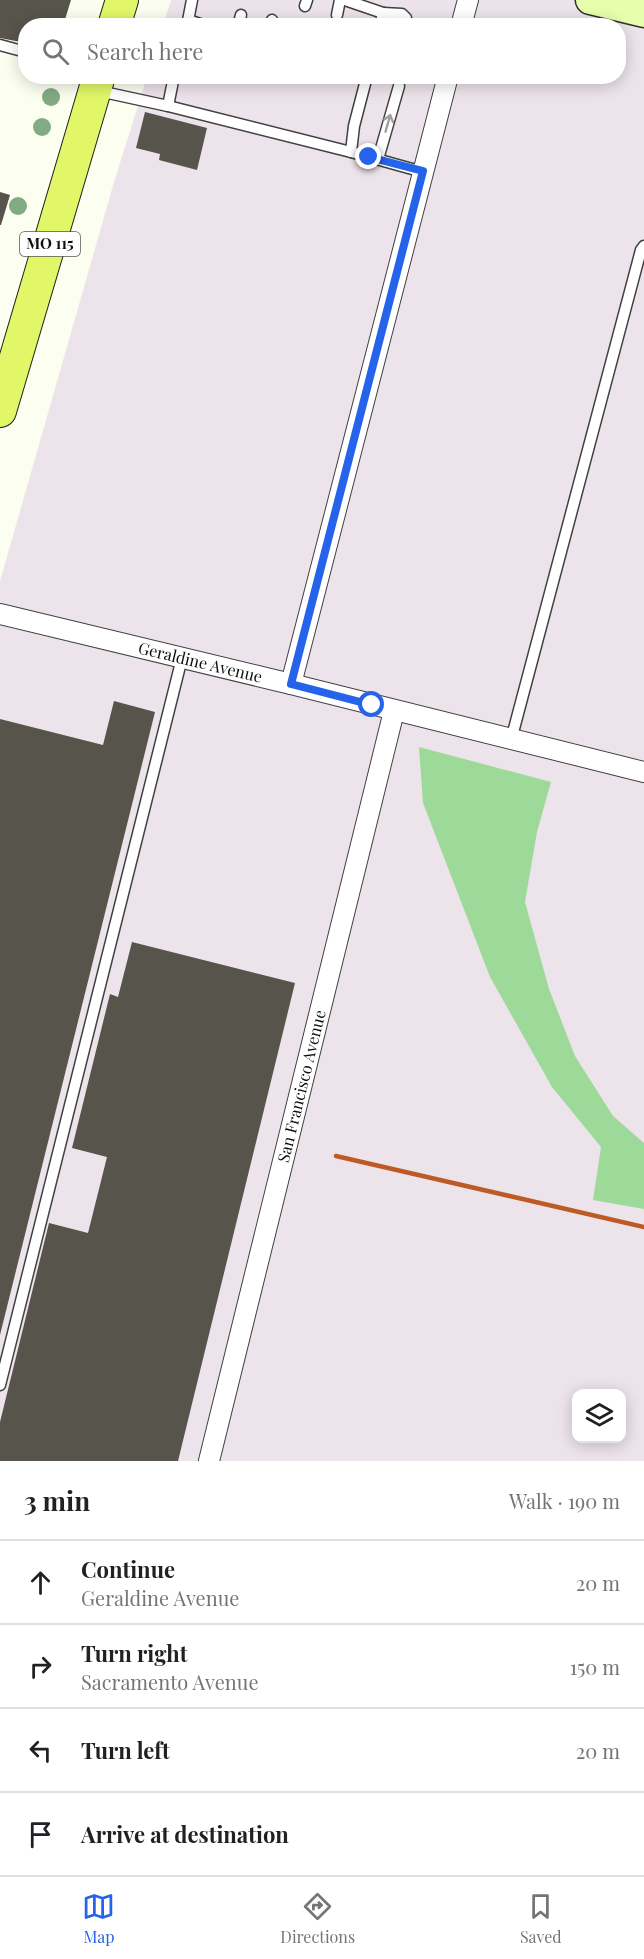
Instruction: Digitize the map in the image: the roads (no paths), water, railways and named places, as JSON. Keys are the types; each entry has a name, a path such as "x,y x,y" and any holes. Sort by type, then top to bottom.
{"main road":[{"path":"116,18 122,0"},
{"path":"590,0 644,13"},
{"name":"MO 115","path":"0,411 97,84"}],"street":[{"path":"463,18 468,0"},
{"path":"291,684 446,84"},
{"name":"Geraldine Avenue","path":"0,614 644,772"},
{"name":"San Francisco Avenue","path":"209,1461 394,711"}],"lane":[{"path":"189,18 192,0"},
{"path":"337,15 340,0"},
{"path":"345,0 383,13 402,14 406,18"},
{"path":"382,18 383,13"},
{"path":"0,45 18,49"},
{"path":"100,84 168,106 423,171"},
{"path":"168,106 172,84"},
{"path":"351,152 354,126 365,84"},
{"path":"378,159 399,87"},
{"path":"511,740 641,250 644,246"},
{"path":"0,1384 182,658"}],"railway":[{"path":"336,1156 644,1227"}]}
